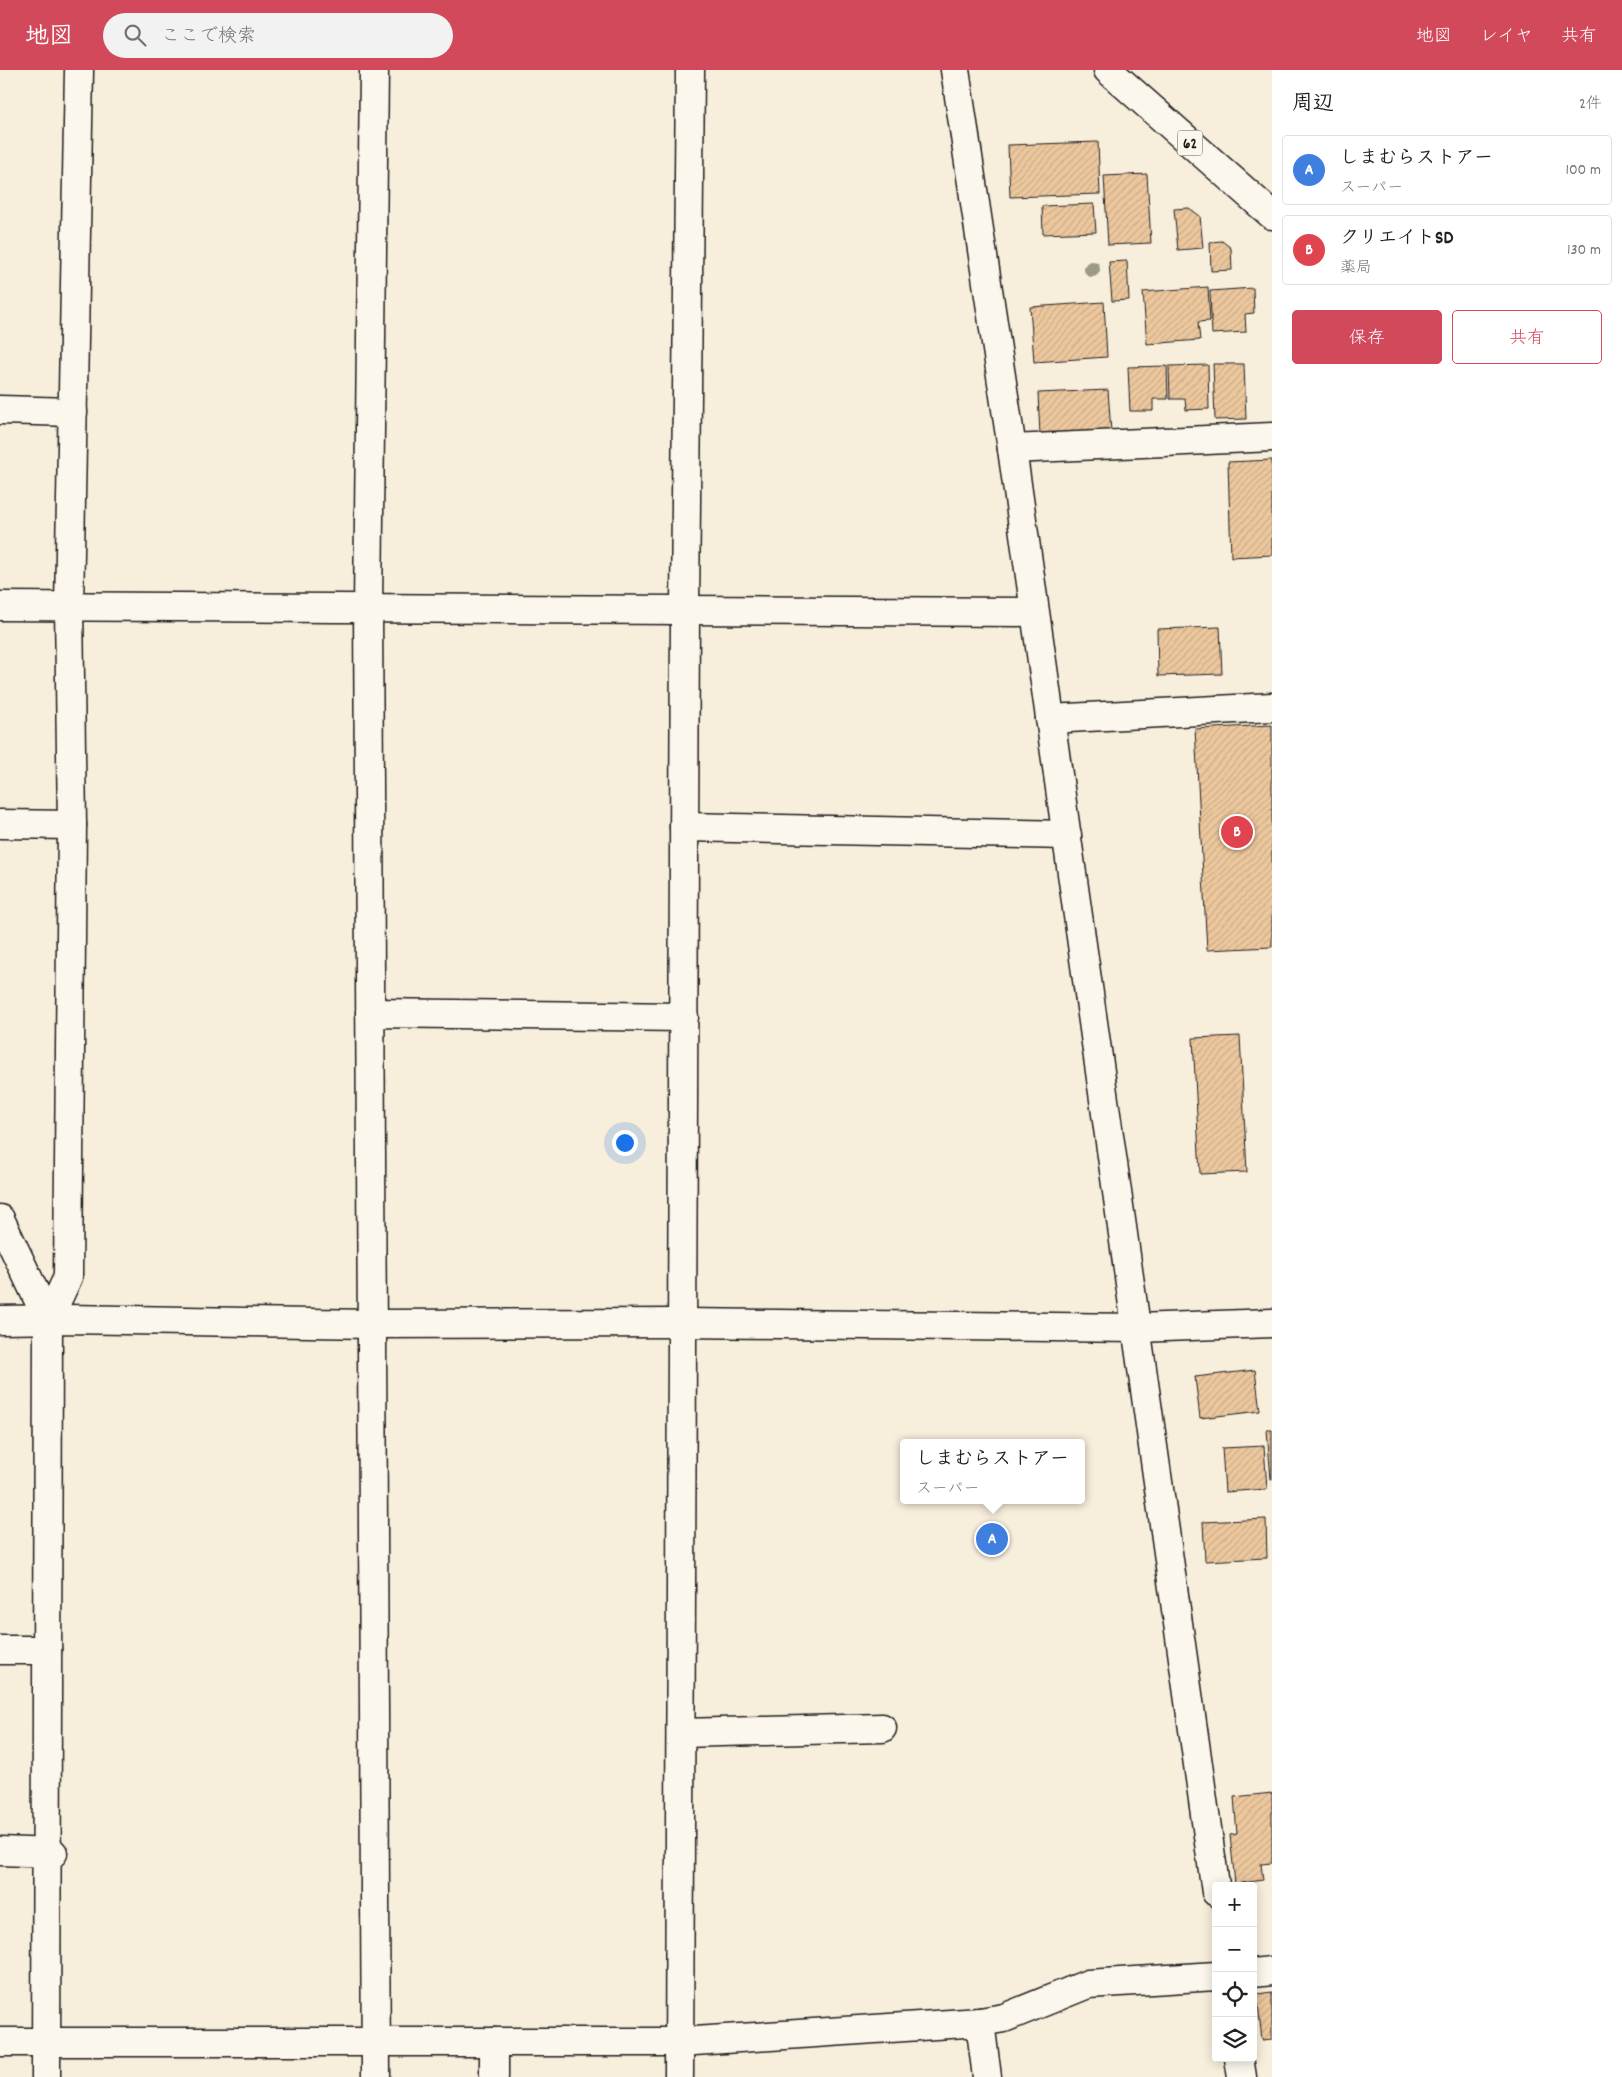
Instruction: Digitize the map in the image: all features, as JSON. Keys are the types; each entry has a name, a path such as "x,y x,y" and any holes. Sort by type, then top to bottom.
{"street":[{"path":"46,2077 50,1852 47,1650 48,1320 68,1277 72,824 69,606 80,70"},
{"path":"374,70 368,607 376,2077"},
{"path":"679,2077 685,609 690,70"},
{"path":"955,70 1012,449 1215,1882"},
{"name":"62","path":"1108,70 1272,215"},
{"path":"0,410 73,412"},
{"path":"1012,449 1272,437"},
{"path":"0,606 1034,612"},
{"path":"1050,719 1272,708"},
{"path":"0,824 72,824"},
{"path":"684,827 1067,835"},
{"path":"370,1013 684,1017"},
{"path":"0,1219 48,1320"},
{"path":"0,1320 372,1324 682,1323 1137,1328 1272,1323"},
{"path":"0,1650 47,1650"},
{"path":"681,1733 882,1728"},
{"path":"0,1851 50,1852"},
{"path":"1257,1973 1272,1971"},
{"path":"0,2042 679,2042 980,2022 1004,2018 1088,1984 1212,1976"},
{"path":"980,2022 987,2077"},
{"path":"494,2042 494,2077"},
{"path":"1240,2062 1242,2077"}],"building":[{"path":"1098,142 1100,194 1010,197 1008,145"},
{"path":"1147,174 1151,243 1108,245 1104,176"},
{"path":"1094,204 1096,232 1043,234 1042,206"},
{"path":"1189,208 1200,216 1203,248 1178,250 1174,209"},
{"path":"1222,241 1231,248 1232,270 1211,271 1210,242"},
{"path":"1127,261 1129,300 1112,301 1109,262"},
{"path":"1208,287 1210,321 1198,322 1200,340 1147,344 1143,292"},
{"path":"1253,288 1254,313 1245,314 1246,332 1212,334 1210,291"},
{"path":"1104,302 1107,357 1034,362 1030,307"},
{"path":"1213,364 1244,364 1246,419 1215,420"},
{"path":"1208,365 1209,409 1186,410 1185,399 1170,399 1169,366"},
{"path":"1167,366 1168,399 1153,399 1153,411 1130,411 1128,367"},
{"path":"1108,390 1111,432 1040,435 1038,393"},
{"path":"1272,460 1272,555 1231,557 1228,462"},
{"path":"1220,627 1222,674 1158,676 1157,629"},
{"path":"1272,725 1272,947 1207,950 1195,729"},
{"path":"1240,1036 1247,1172 1200,1174 1193,1038"},
{"path":"1255,1370 1260,1411 1200,1418 1195,1377"},
{"path":"1267,1430 1272,1430 1272,1480 1271,1480"},
{"path":"1264,1446 1267,1489 1225,1492 1222,1448"},
{"path":"1266,1519 1267,1558 1205,1561 1203,1522"},
{"path":"1272,1793 1272,1863 1261,1864 1263,1880 1235,1882 1230,1835 1237,1834 1234,1797"},
{"path":"1272,1992 1272,2039 1262,2040 1257,1994"}],"place":[{"name":"クリエイトSD","path":"1237,832"},
{"name":"しまむらストアー","path":"992,1539"}]}
